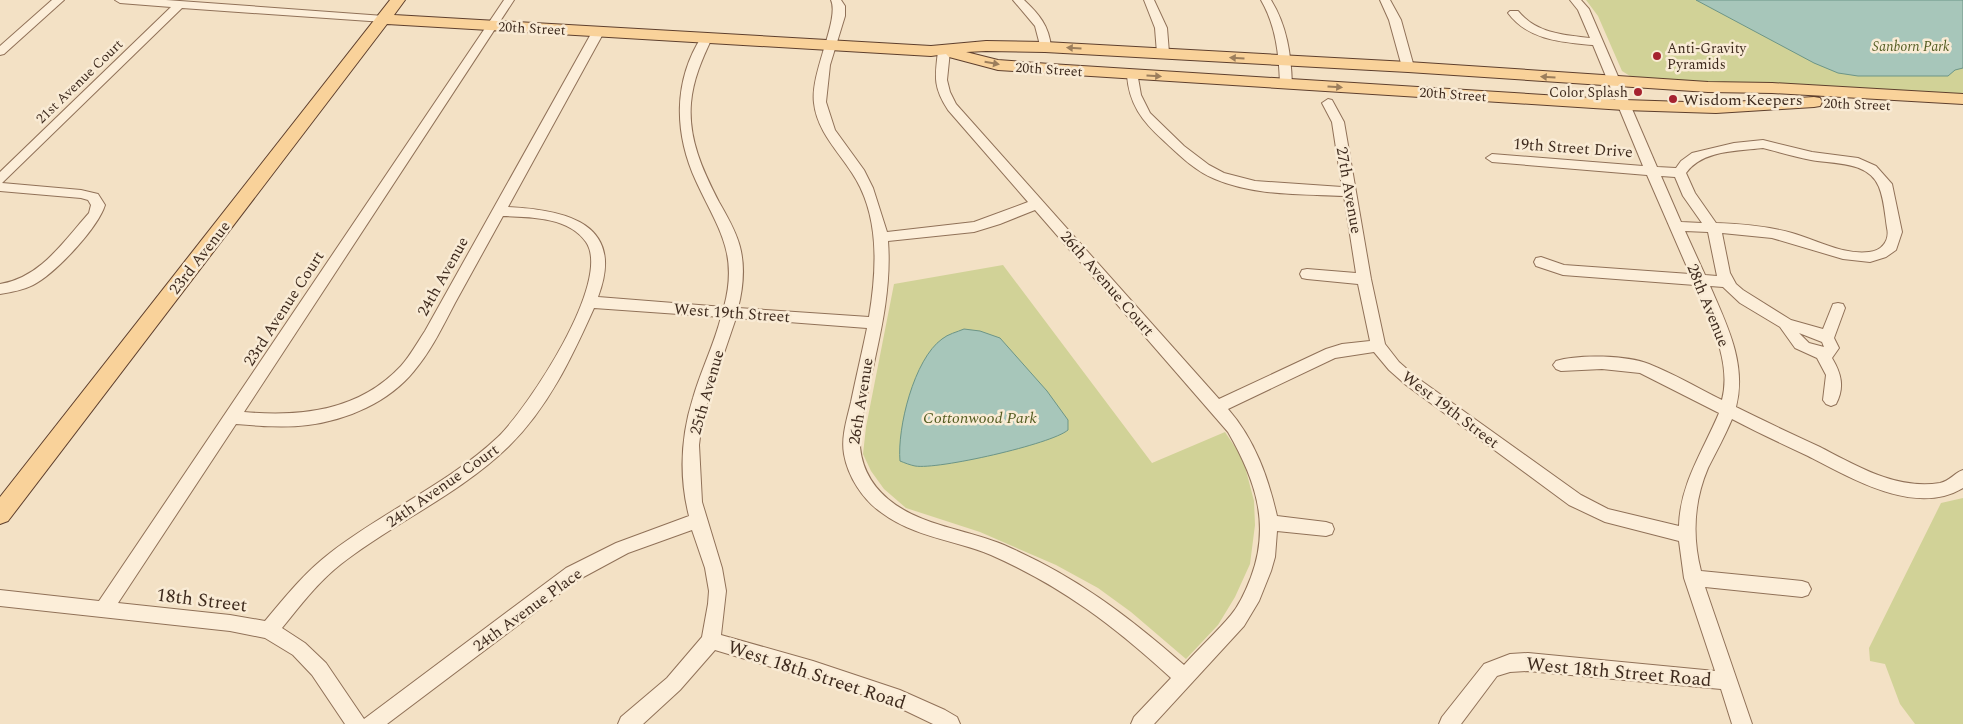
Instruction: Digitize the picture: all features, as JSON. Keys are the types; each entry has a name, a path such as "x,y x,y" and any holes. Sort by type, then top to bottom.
{"main road":[{"name":"23rd Avenue","path":"0,514 398,0"},
{"name":"20th Street","path":"384,19 944,52 998,64 1133,75 1522,99 1708,88 1772,88 1963,99"},
{"name":"20th Street","path":"944,52 986,46 1045,47 1408,67 1716,108 1832,102 1963,109"}],"street":[{"path":"0,52 59,0"},
{"name":"20th Street","path":"120,0 384,19"},
{"name":"23rd Avenue Court","path":"104,610 509,0"},
{"name":"26th Avenue","path":"836,0 839,6 839,16 820,78 822,114 860,176 873,204 881,237 881,287 851,438 855,468 861,480 879,502 911,521 992,548 1040,570 1114,617 1184,677"},
{"path":"1018,0 1042,27 1045,33 1045,47"},
{"path":"1149,0 1162,28 1163,54"},
{"path":"1266,0 1278,25 1285,60 1286,84"},
{"path":"1385,0 1395,20 1408,67"},
{"name":"28th Avenue","path":"1575,0 1583,9 1699,279 1730,358 1733,380 1732,395 1727,410 1698,471 1690,498 1686,536 1693,578 1742,724"},
{"name":"21st Avenue Court","path":"0,179 179,4"},
{"path":"1514,13 1524,26 1541,33 1597,42"},
{"name":"24th Avenue","path":"232,418 279,422 307,421 325,417 365,402 389,386 409,366 430,334 598,32"},
{"name":"25th Avenue","path":"628,724 685,674 710,640 718,605 718,583 698,520 691,482 693,432 730,312 736,276 735,252 725,224 696,168 687,144 685,101 691,73 706,38"},
{"name":"26th Avenue Court","path":"944,52 940,83 942,93 952,107 1234,427 1250,455 1262,484 1270,523 1266,557 1253,595 1238,620 1141,724"},
{"path":"1133,75 1133,91 1137,103 1145,116 1185,154 1216,175 1235,182 1255,186 1350,192"},
{"name":"27th Avenue","path":"1328,103 1338,122 1364,279 1378,346"},
{"path":"1676,226 1762,231 1794,239 1834,253 1859,256 1875,255 1888,250 1894,242 1895,232 1884,184 1871,168 1853,161 1812,156 1763,144 1696,156 1686,164 1680,173"},
{"name":"19th Street Drive","path":"1492,158 1680,173"},
{"name":"28th Avenue","path":"1680,173 1686,192 1714,229 1717,236 1719,262 1727,282 1744,298 1786,324 1791,335 1799,344 1822,354"},
{"path":"0,187 81,194 93,197 98,204 95,215 46,268 22,284 0,289"},
{"path":"881,237 974,227 995,221 1037,204"},
{"name":"24th Avenue Court","path":"269,630 307,584 335,558 444,487 503,441 548,387 589,302 600,264 597,250 587,234 563,220 550,216 498,210"},
{"path":"1541,262 1563,270 1727,282"},
{"path":"1307,274 1364,279"},
{"name":"West 19th Street","path":"589,302 874,323"},
{"path":"1827,338 1838,308"},
{"path":"1786,324 1810,330 1827,338 1832,348 1829,353 1822,354 1834,375 1831,400"},
{"path":"1217,407 1331,353 1378,346"},
{"name":"West 19th Street","path":"1378,346 1394,366 1411,381 1575,500 1605,515 1686,536"},
{"path":"1561,365 1579,362 1621,364 1642,368 1886,485 1921,492 1945,488 1955,484 1963,477"},
{"name":"24th Avenue Place","path":"371,724 580,570 622,548 698,520"},
{"path":"1270,523 1326,528"},
{"path":"1693,578 1802,589"},
{"name":"18th Street","path":"0,598 230,623 269,630 299,649 319,669 356,724"},
{"name":"West 18th Street Road","path":"710,640 783,660 893,696 937,715 950,724"},
{"name":"West 18th Street Road","path":"1449,724 1491,670 1510,662 1528,662 1727,681"}],"green space":[{"name":"Sanborn Park","path":"1586,0 1963,0 1963,96 1706,84 1630,76 1622,71 1598,16"},
{"name":"Cottonwood Park","path":"1003,265 1152,463 1225,432 1243,459 1254,501 1255,525 1250,564 1235,597 1218,625 1186,659 1131,612 1098,588 1056,565 980,532 906,508 884,489 871,471 863,454 866,427 894,284"},
{"path":"1963,498 1963,724 1915,724 1900,704 1885,664 1870,661 1869,648 1941,503"}],"shaded area":[{"path":"1696,0 1963,0 1963,68 1955,70 1948,76 1858,76 1838,73 1814,63"},
{"path":"964,329 980,331 1000,338 1047,391 1068,420 1068,430 1058,436 1018,449 969,460 927,466 915,466 900,461 901,431 909,395 923,362 942,339"}],"place":[{"name":"Anti-Gravity Pyramids","path":"1657,56"},
{"name":"Color Splash","path":"1638,92"},
{"name":"Wisdom Keepers","path":"1673,99"}]}
